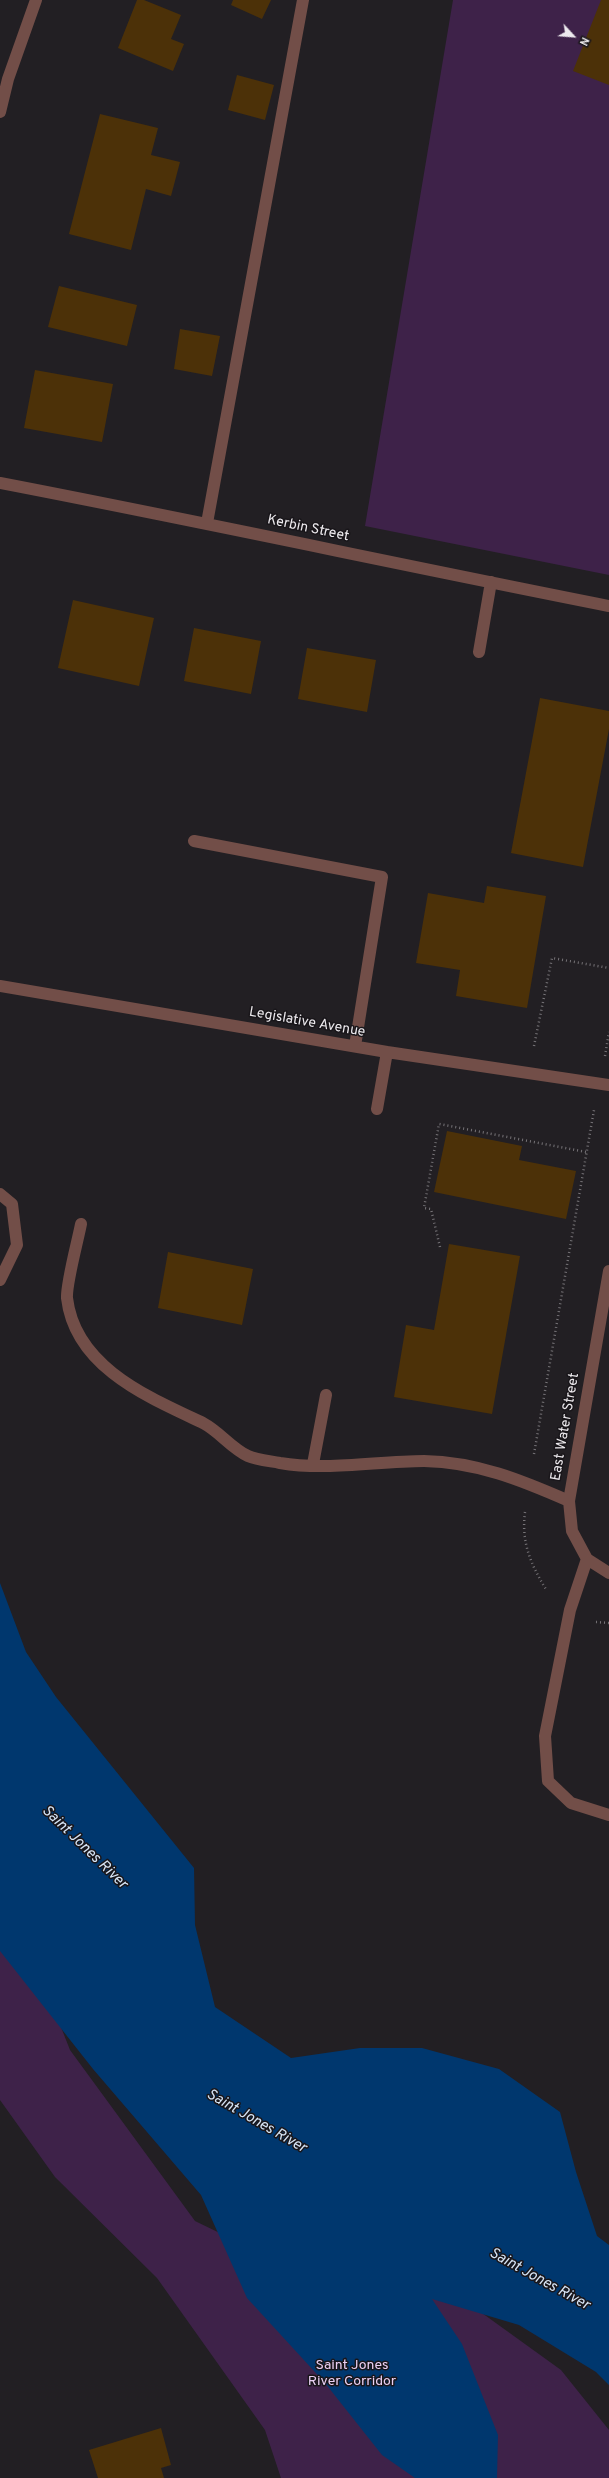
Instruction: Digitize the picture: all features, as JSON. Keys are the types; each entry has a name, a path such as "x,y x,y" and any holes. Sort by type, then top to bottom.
{"street":[{"path":"0,112 8,79 36,0"},
{"path":"207,523 303,0"},
{"name":"Kerbin Street","path":"0,483 207,523 609,606"},
{"path":"479,652 491,582"},
{"path":"194,841 382,877 354,1046"},
{"name":"Legislative Avenue","path":"0,986 387,1052 609,1085"},
{"path":"377,1109 387,1052"},
{"path":"0,1194 12,1204 17,1246 0,1280"},
{"path":"81,1224 67,1297 79,1337 109,1372 141,1393 212,1428 248,1456 282,1463 313,1464 425,1461 469,1464 502,1473 569,1501"},
{"name":"East Water Street","path":"609,1271 569,1501 572,1531 587,1559 609,1573"},
{"path":"313,1464 326,1395"},
{"path":"587,1559 570,1610 545,1736 548,1782 571,1803 609,1815"}],"path":[{"path":"534,1046 552,958 609,968"},
{"path":"604,1059 609,1032"},
{"path":"534,1454 594,1108"},
{"path":"440,1247 431,1209 424,1208 438,1124 586,1152"},
{"path":"526,1506 524,1523 526,1549 530,1562 551,1596"}],"green space":[{"path":"453,0 609,0 609,575 365,526"},
{"name":"Saint Jones River Corridor","path":"0,1900 42,1979 70,2050 195,2221 230,2238 457,2295 561,2370 609,2430 609,2478 281,2478 265,2430 157,2278 55,2177 0,2100"}],"water":[{"name":"Saint Jones River","path":"0,1583 26,1652 56,1697 194,1868 195,1925 215,2007 291,2058 360,2048 422,2048 499,2069 560,2112 576,2172 597,2236 609,2245 609,2385 596,2372 519,2325 432,2299 462,2344 498,2435 497,2478 415,2478 382,2455 325,2383 247,2298 201,2195 93,2069 0,1951"}],"building":[{"path":"137,0 144,0 181,15 171,39 184,44 173,71 118,48"},
{"path":"233,0 271,0 262,19 231,5"},
{"path":"601,0 609,0 609,85 573,71"},
{"path":"237,75 274,85 265,120 228,110"},
{"path":"100,114 158,128 151,155 180,162 171,196 146,189 131,250 69,234"},
{"path":"59,286 137,305 127,346 48,327"},
{"path":"180,329 220,336 212,376 174,369"},
{"path":"35,370 113,384 102,442 24,428"},
{"path":"73,600 154,618 139,686 58,668"},
{"path":"194,628 261,641 251,694 184,681"},
{"path":"307,648 376,660 367,712 298,699"},
{"path":"540,698 609,711 609,729 583,867 511,853"},
{"path":"487,886 546,896 527,1008 456,996 460,970 416,963 428,893 484,903"},
{"path":"447,1131 522,1146 519,1160 576,1171 566,1219 434,1192"},
{"path":"449,1244 520,1256 492,1414 394,1397 406,1325 434,1330"},
{"path":"168,1252 253,1269 242,1325 158,1308"},
{"path":"161,2428 171,2465 161,2468 164,2478 98,2478 89,2450"}]}
